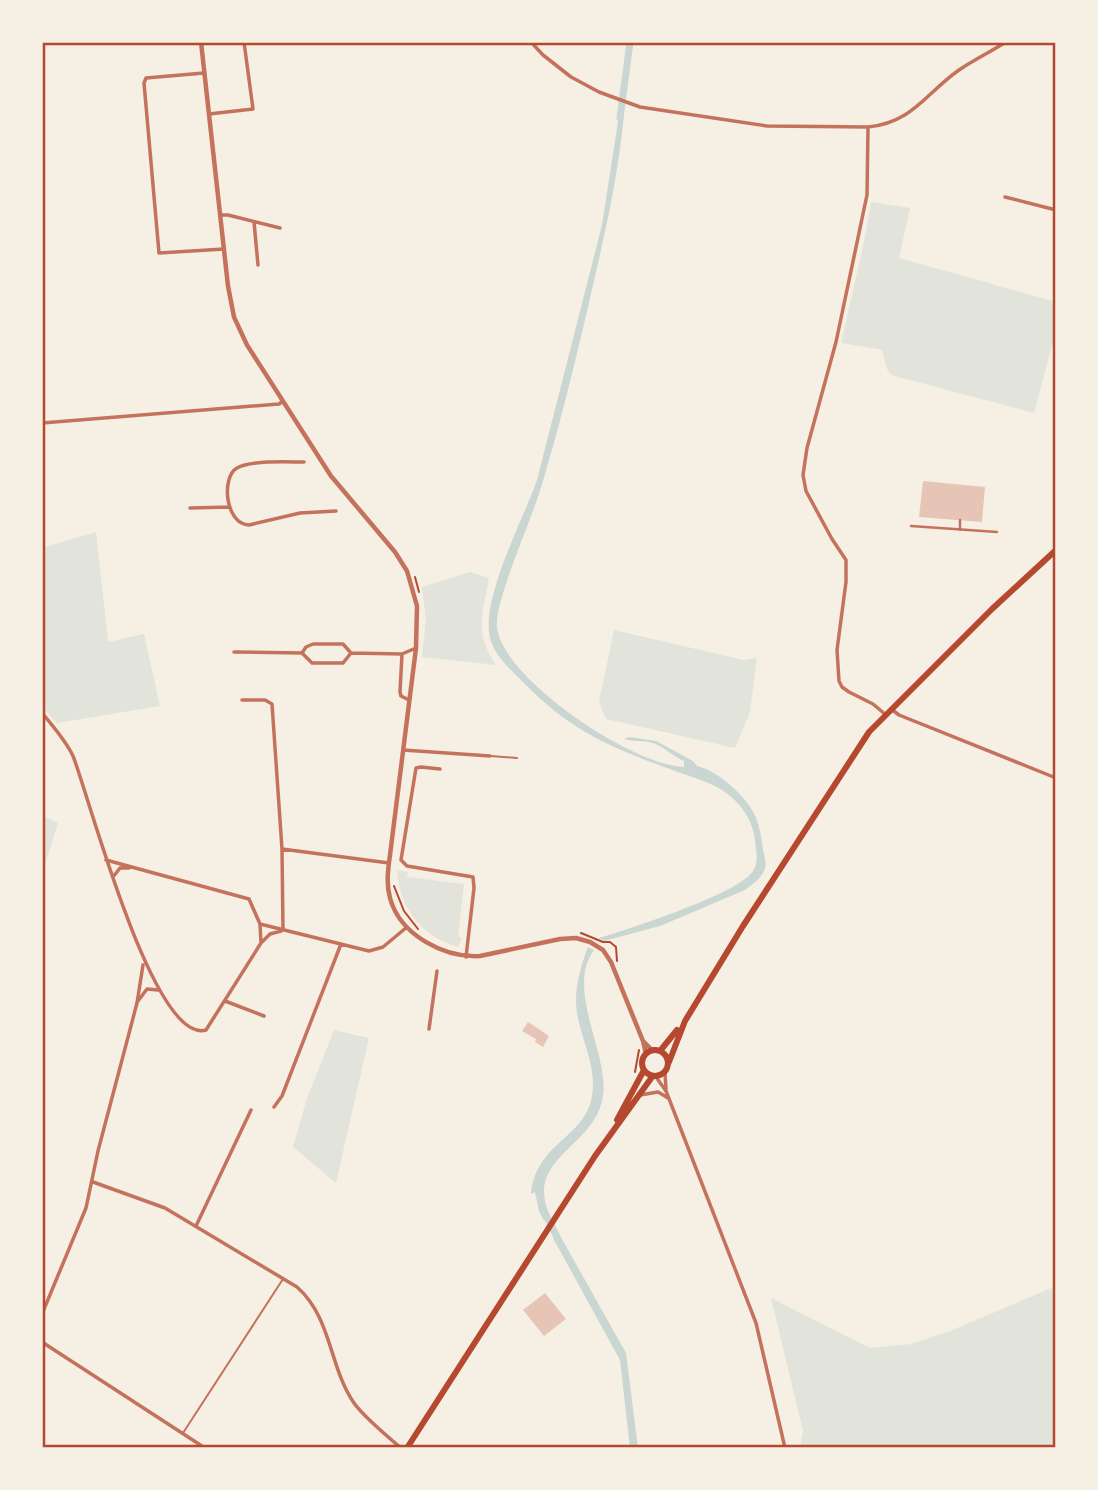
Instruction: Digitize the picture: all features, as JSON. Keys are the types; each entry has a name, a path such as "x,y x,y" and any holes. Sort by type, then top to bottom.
{"main road":[{"path":"660,1051 685,1021 837,778 869,732 992,608 1056,550"},
{"path":"615,1125 654,1077 665,1073 685,1021"},
{"path":"654,1077 644,1070 642,1062 649,1052 660,1051 666,1055 669,1062"},
{"path":"407,1448 615,1125 644,1070"}],"street":[{"path":"201,42 230,304 239,329 331,476 395,552 407,571 416,606 416,648 387,884 390,901 407,927 419,939 466,957 559,939 590,939 602,945 649,1052"},
{"path":"209,114 253,110 244,42"},
{"path":"531,42 542,55 571,77 611,97 640,107 767,126 868,127 901,119 959,70 1006,42"},
{"path":"204,73 146,78 144,83 159,253 224,249"},
{"path":"868,127 867,195 836,342 803,468 806,491 846,560 846,582 837,650 839,681 842,687 889,712 1056,778"},
{"path":"1005,197 1056,210"},
{"path":"220,215 280,228"},
{"path":"254,221 258,265"},
{"path":"42,422 279,404 283,401"},
{"path":"304,463 239,466 231,473 228,484 230,507 235,521 249,525 300,513 337,511"},
{"path":"190,508 230,507"},
{"path":"960,520 960,530"},
{"path":"911,526 997,532"},
{"path":"302,653 306,647 313,644 343,645 351,653 402,654 416,648"},
{"path":"234,652 302,653 312,663 343,663 351,653"},
{"path":"402,654 400,692 401,696 410,700"},
{"path":"243,700 265,700 272,704 282,849 283,930"},
{"path":"42,713 73,758 106,860 144,962 158,990 180,1018 199,1032 206,1030 261,943 270,934 283,930"},
{"path":"403,750 490,756"},
{"path":"440,769 415,768 401,860 407,866 469,875 475,880 466,957"},
{"path":"392,833 405,834"},
{"path":"282,849 389,863"},
{"path":"106,860 250,899 260,924 261,943"},
{"path":"113,877 120,868 134,869"},
{"path":"260,924 375,951 407,927"},
{"path":"274,1107 282,1096 341,944"},
{"path":"42,1314 77,1232 93,1182 98,1151 137,1003 144,962"},
{"path":"429,1029 437,971"},
{"path":"137,1003 147,989 158,990"},
{"path":"225,1001 264,1016"},
{"path":"665,1073 667,1095"},
{"path":"654,1077 667,1095 756,1323 785,1448"},
{"path":"638,1096 652,1092 667,1095"},
{"path":"196,1226 251,1110"},
{"path":"93,1182 164,1208 283,1278 304,1294 316,1310 353,1403 401,1448"},
{"path":"42,1342 205,1448"}],"lane":[{"path":"490,756 517,758"},
{"path":"183,1433 283,1278"}],"path":[{"path":"411,567 421,601"},
{"path":"393,880 397,898 404,911 421,932"},
{"path":"575,932 602,945"},
{"path":"635,1076 635,1063 640,1047"}],"shaded area":[{"path":"620,109 624,110 624,114 614,189 582,334 547,469 504,590 497,627 504,648 521,671 574,716 634,752 662,763 684,767 684,761 657,745 624,739 629,737 656,741 714,773 731,786 756,818 766,864 760,877 745,890 660,926 604,941 599,938 682,910 727,890 753,871 757,856 749,819 731,796 704,781 607,743 573,724 540,699 514,673 500,658 491,641 489,625 496,583 537,480 602,225"},
{"path":"871,202 910,208 899,258 1056,302 1056,331 1034,413 891,375 882,350 841,343"},
{"path":"96,532 108,642 144,634 160,706 57,723 42,707 42,548"},
{"path":"470,572 489,578 482,632 496,665 422,657 426,619 422,587"},
{"path":"614,630 744,660 757,658 750,712 735,748 606,719 599,702"},
{"path":"42,815 58,823 42,874"},
{"path":"397,870 408,872 407,877 464,884 458,936 462,938 458,947 433,936 415,919 403,897"},
{"path":"588,947 594,950 586,966 584,983 600,1061 603,1096 598,1113 588,1128 554,1165 546,1179 544,1195 549,1214 544,1221 535,1192 531,1194 535,1177 550,1153 578,1125 591,1101 592,1075 576,1000 577,986"},
{"path":"334,1030 369,1038 336,1183 293,1147 307,1098"},
{"path":"558,1232 626,1353 638,1448 630,1448 620,1360 553,1238"},
{"path":"1056,1286 1056,1448 800,1448 803,1431 771,1298 870,1348 911,1344 950,1331"}],"building":[{"path":"923,481 985,487 982,522 919,517"},
{"path":"528,1022 549,1036 543,1047 535,1042 536,1039 522,1031"},
{"path":"545,1293 566,1319 544,1336 523,1310"}],"waterway":[{"path":"620,118 630,42"},
{"path":"544,1211 559,1241"}]}
